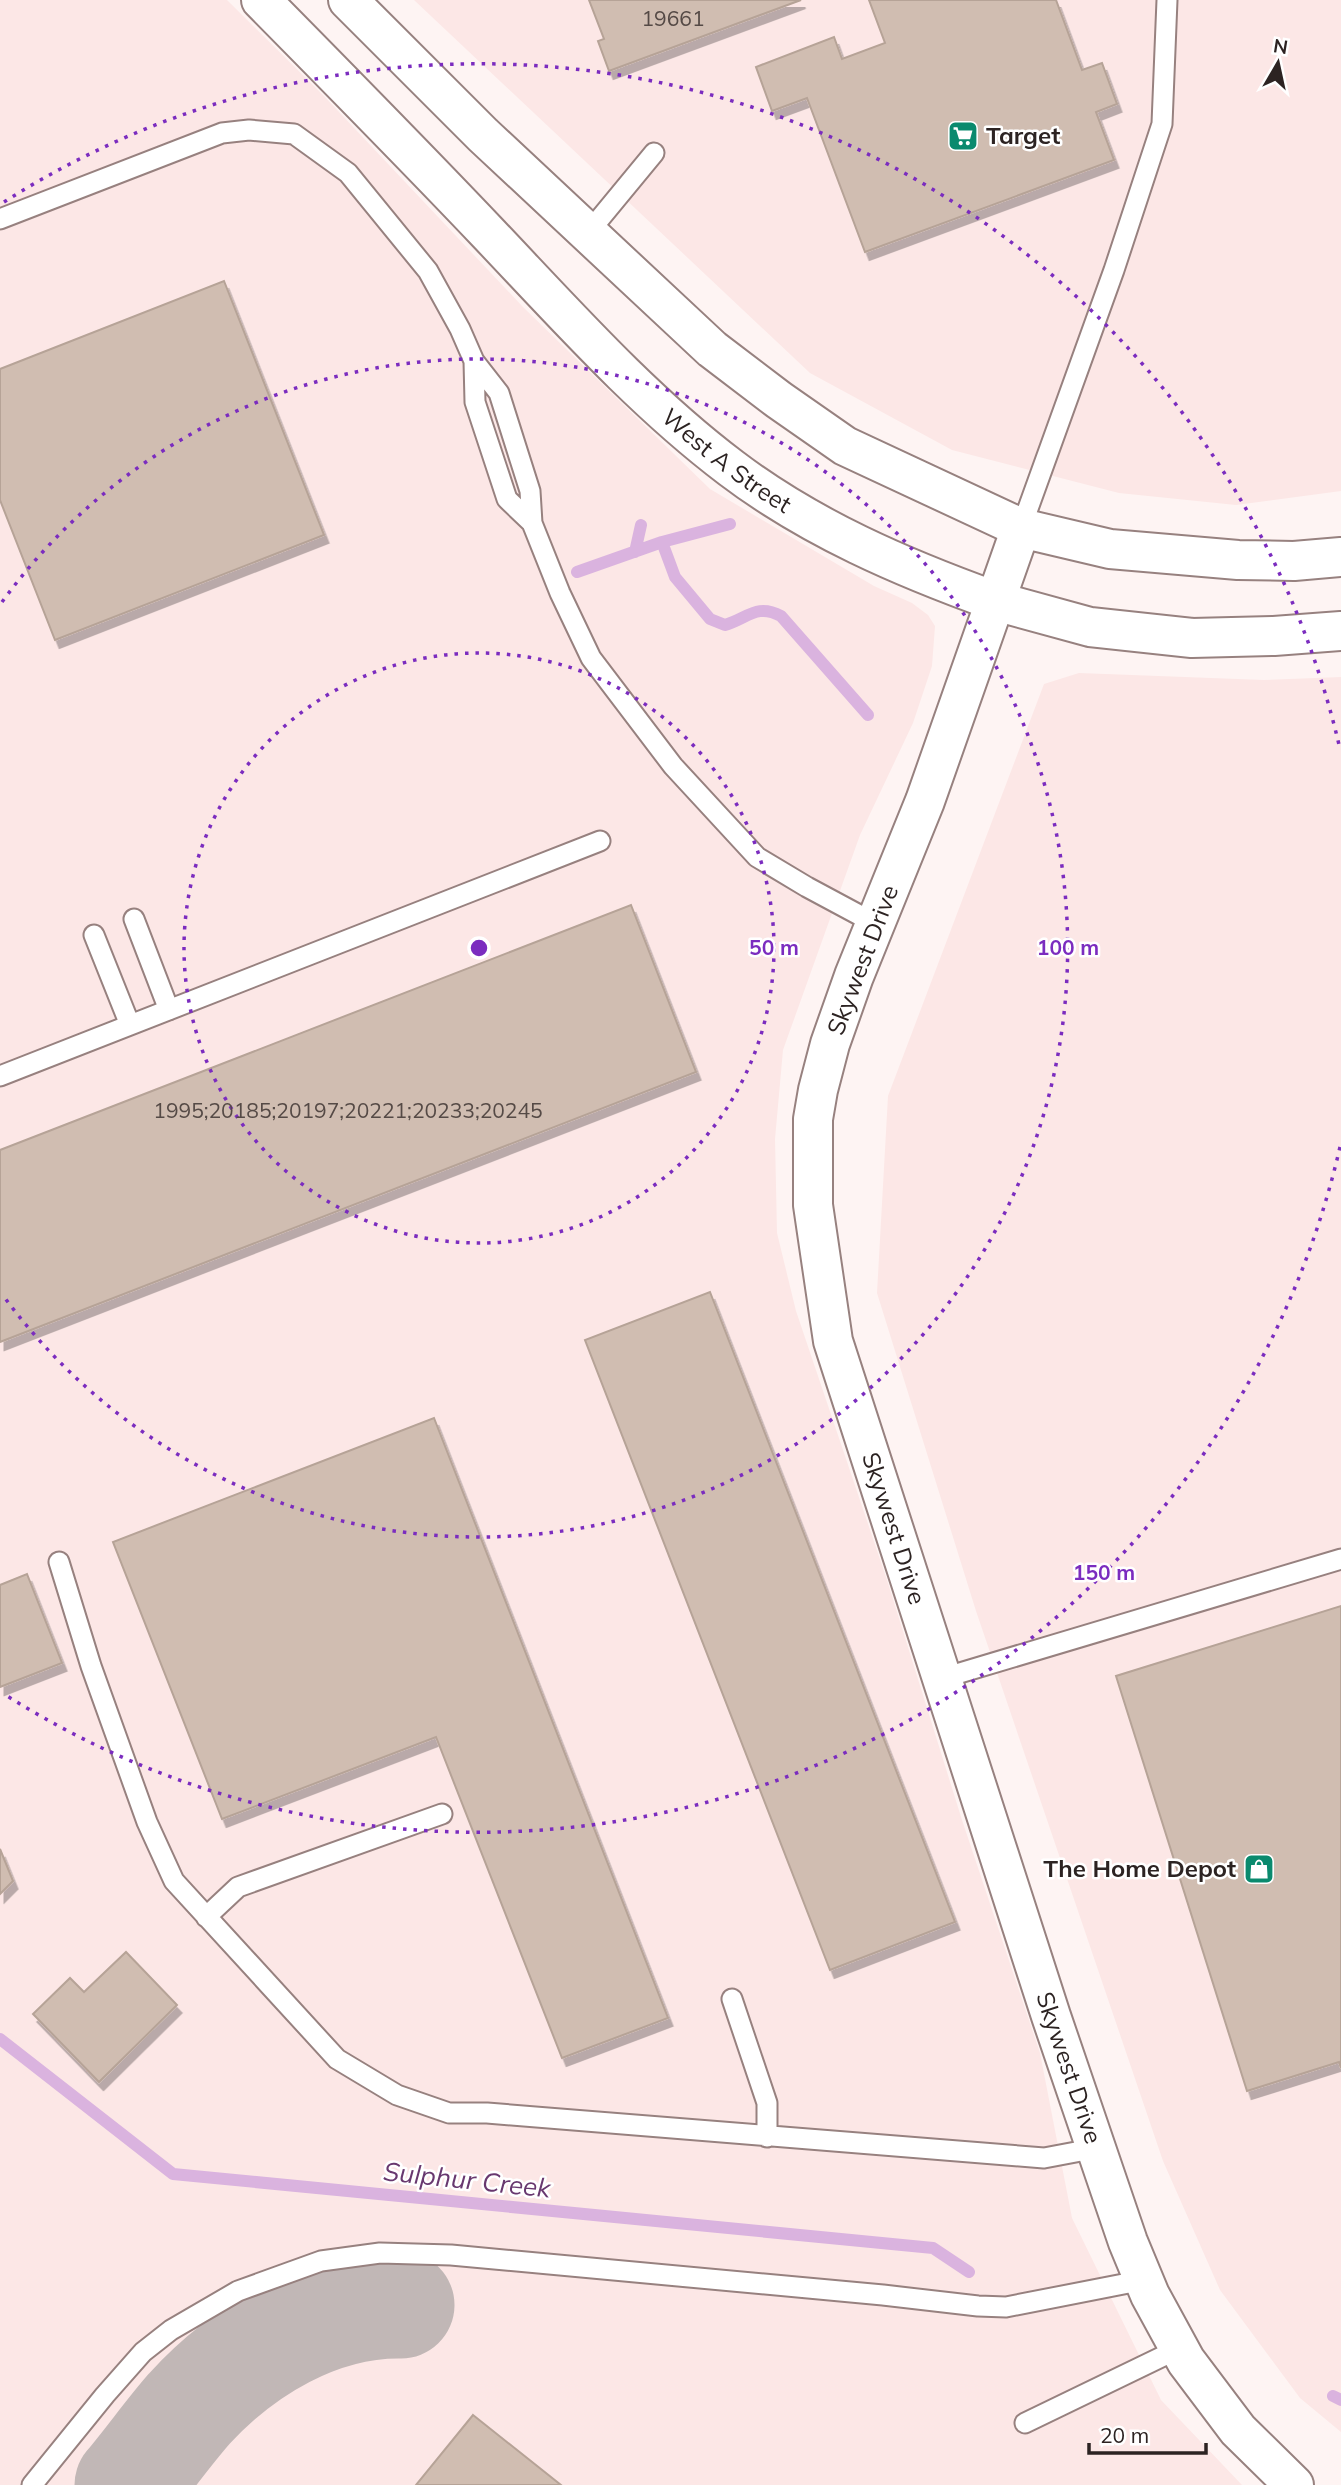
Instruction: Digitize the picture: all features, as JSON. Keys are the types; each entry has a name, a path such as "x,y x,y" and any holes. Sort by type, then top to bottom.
{"street":[{"name":"West A Street","path":"261,0 570,320 679,426 733,470 820,526 914,571 995,601 1090,628 1192,638 1341,631"},
{"path":"348,0 483,135 712,349 845,446 1021,528 1110,549 1238,560 1294,561 1341,557"},
{"name":"Skywest Drive","path":"1021,528 925,802 838,1021 818,1090 813,1119 813,1205 833,1340 1051,2016 1128,2242 1144,2280 1186,2361 1238,2430 1294,2485"}],"lane":[{"path":"1021,528 1114,270 1162,124 1167,0"},
{"path":"0,219 222,133 249,130 294,134 348,173 428,271 460,328 474,361 499,393 530,491 532,523 559,593 591,658 673,766 757,857 876,924"},
{"path":"588,233 654,152"},
{"path":"0,1076 600,841"},
{"path":"134,919 169,1010"},
{"path":"94,935 130,1025"},
{"path":"943,1678 1341,1559"},
{"path":"59,1562 91,1666 146,1822 174,1881 337,2059 397,2095 449,2113 487,2113 1044,2158 1097,2148"},
{"path":"206,1917 238,1887 442,1814"},
{"path":"732,1999 767,2103 767,2137"},
{"path":"32,2485 143,2352 171,2330 238,2291 321,2261 380,2253 451,2255 1006,2307 1144,2280"},
{"path":"1025,2423 1180,2348"}],"shaded area":[{"path":"0,0 227,0 323,95 523,307 710,489 874,586 912,603 928,615 935,626 932,666 913,723 860,835 783,1050 775,1139 777,1233 796,1311 887,1580 962,1820 1040,2053 1072,2218 1161,2400 1242,2485 0,2485"},
{"path":"414,0 1341,0 1341,491 1236,505 1119,493 952,450 810,373"},
{"path":"1079,673 1264,680 1341,677 1341,2432 1300,2398 1220,2290 1163,2161 976,1611 877,1293 888,1096 1044,684"}],"building":[{"path":"589,0 801,0 609,71 598,41 604,39"},
{"name":"Target","path":"869,0 1056,0 1082,70 1102,63 1117,104 1096,112 1114,160 865,252 807,98 772,111 756,67 834,37 842,59 885,43"},
{"path":"224,281 324,535 55,640 0,500 0,369"},
{"path":"631,905 696,1072 0,1342 0,1150"},
{"path":"710,1292 955,1922 830,1970 585,1340"},
{"path":"434,1418 668,2018 562,2058 436,1737 222,1819 113,1542"},
{"path":"27,1574 62,1663 0,1687 0,1585"},
{"name":"The Home Depot","path":"1341,1606 1341,2068 1339,2062 1247,2091 1116,1676"},
{"path":"0,1849 13,1881 0,1894"},
{"path":"126,1952 177,2005 99,2082 33,2014 70,1978 84,1992"},
{"path":"473,2415 561,2485 416,2485"}],"waterway":[{"path":"577,572 662,542 730,524"},
{"path":"635,552 641,525"},
{"path":"662,542 675,577 710,619 725,625 759,611 773,612 781,616 868,715"},
{"name":"Sulphur Creek","path":"0,2039 173,2174 933,2248 969,2272"},
{"name":"Sulphur Creek","path":"1333,2396 1341,2400"}],"taxiway":[{"path":"128,2485 189,2409 210,2388 258,2350 285,2334 341,2313 401,2305"}],"place":[{"name":"Target","path":"963,136"},
{"name":"The Home Depot","path":"1259,1869"}]}
